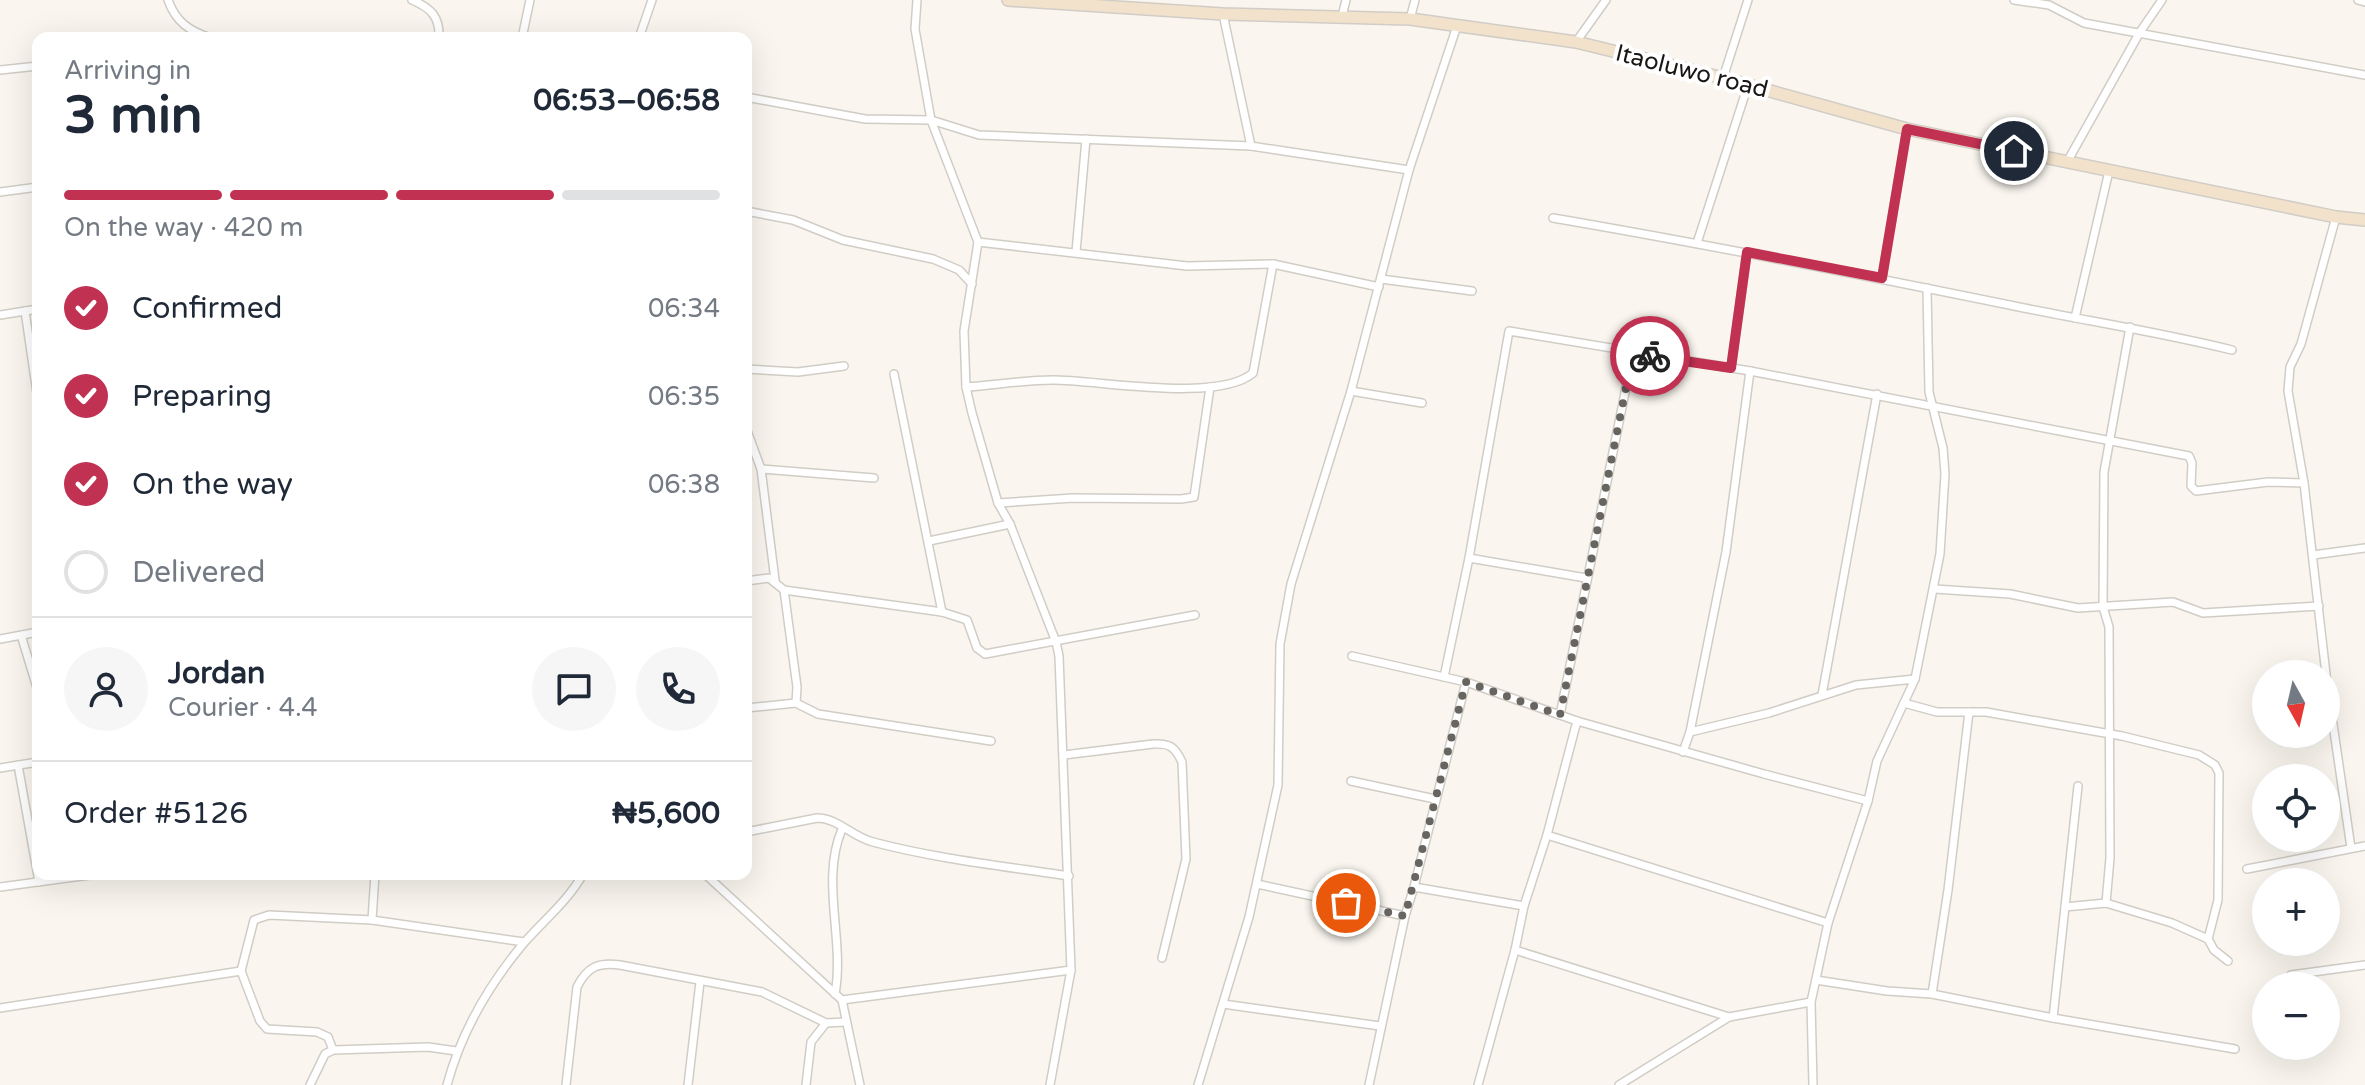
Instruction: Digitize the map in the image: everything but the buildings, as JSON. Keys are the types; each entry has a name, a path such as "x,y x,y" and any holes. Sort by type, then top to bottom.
{"street":[{"path":"168,0 173,13 192,32"},
{"path":"412,0 432,10 438,19 439,32"},
{"path":"523,32 530,0"},
{"path":"641,32 652,0"},
{"path":"917,0 915,29 931,120 978,242 964,331 966,387 998,503 1010,524 1056,642 1064,755 1071,970 1050,1085"},
{"name":"Itaoluwo road","path":"1008,0 1184,6 1223,14 1410,19 1576,42 1723,78 1907,129 2336,217 2365,220"},
{"path":"1342,16 1346,0"},
{"path":"1410,19 1415,0"},
{"path":"1576,42 1606,0"},
{"path":"1723,78 1748,0"},
{"path":"2014,0 2049,5 2084,23 2365,75"},
{"path":"2067,162 2140,32 2162,0"},
{"path":"2358,0 2365,2"},
{"path":"1223,14 1251,146"},
{"path":"1198,1085 1257,884 1278,785 1280,644 1291,584 1351,391 1409,170 1457,26"},
{"path":"0,70 32,67"},
{"path":"1697,243 1748,85"},
{"path":"752,98 865,119 931,120 979,135 1251,146 1409,170"},
{"path":"1882,278 1907,129"},
{"path":"1076,252 1086,139"},
{"path":"2075,318 2109,171"},
{"path":"0,192 32,188"},
{"path":"752,212 793,220 843,240 933,259 959,270 972,284"},
{"path":"2324,660 2288,376 2301,344 2336,217"},
{"path":"1553,218 1882,278 2232,350"},
{"path":"978,242 1187,266 1273,264 1380,283 1472,291"},
{"path":"1731,368 1747,252"},
{"path":"966,387 1052,380 1140,387 1210,387 1247,379 1253,373 1273,264"},
{"path":"1813,1085 1811,1002 1828,923 1868,801 1877,761 1915,679 1935,589 1945,474 1943,448 1929,392 1927,288"},
{"path":"0,315 32,310"},
{"path":"25,311 32,359"},
{"path":"2106,903 2110,858 2109,627 2103,607 2104,472 2130,327"},
{"path":"1444,677 1469,558 1509,331 1877,394 2189,456 2192,463 2191,486 2196,491 2268,482 2304,483"},
{"path":"1560,715 1633,353"},
{"path":"752,369 798,372 844,366"},
{"path":"1683,752 1690,732 1726,552 1750,371"},
{"path":"894,374 942,612"},
{"path":"998,503 1073,498 1194,497 1210,387"},
{"path":"1351,391 1422,403"},
{"path":"1822,695 1877,394"},
{"path":"752,444 761,469 775,580 784,590 797,687 796,703"},
{"path":"761,469 874,478"},
{"path":"929,541 1010,524"},
{"path":"2313,555 2365,548"},
{"path":"1469,558 1586,578"},
{"path":"752,580 775,580"},
{"path":"1935,589 2010,594 2078,608 2173,602 2203,613 2319,606"},
{"path":"784,590 942,612 967,620 977,648 985,654 1195,615"},
{"path":"0,639 32,633"},
{"path":"21,635 32,671"},
{"path":"1352,656 1466,682 1577,721 1868,801"},
{"path":"1690,732 1769,713 1856,685 1915,679"},
{"path":"1369,1085 1405,916 1466,682"},
{"path":"752,707 796,703 818,714 991,741"},
{"path":"1904,703 1937,712 1986,712 2108,735 2199,755 2215,765 2219,773 2218,900 2208,939"},
{"path":"1932,994 1969,712"},
{"path":"1478,1085 1524,906 1547,835 1577,721"},
{"path":"1064,755 1166,743 1176,749 1182,762 1186,859 1162,958"},
{"path":"2337,748 2351,848"},
{"path":"0,768 32,763"},
{"path":"18,765 32,843"},
{"path":"1351,781 1435,799"},
{"path":"2053,1018 2078,786"},
{"path":"752,831 828,818 842,829 868,841 924,854 1069,876"},
{"path":"835,994 833,887 836,843 842,829"},
{"path":"1547,835 1828,923"},
{"path":"2247,869 2365,846"},
{"path":"0,887 54,880"},
{"path":"372,920 375,880"},
{"path":"447,1085 456,1051 497,977 580,880"},
{"path":"712,880 842,1000 860,1085"},
{"path":"1257,884 1405,916"},
{"path":"1414,887 1524,906"},
{"path":"2065,907 2106,903 2172,923 2208,939 2214,950 2228,961"},
{"path":"333,1050 328,1037 317,1032 267,1029 260,1021 241,971 254,920 269,915 372,920 524,942"},
{"path":"1515,950 1729,1017"},
{"path":"566,1085 576,996 584,973 595,965 607,963 762,992 826,1023 845,1022"},
{"path":"2313,972 2365,965"},
{"path":"842,1000 1071,970"},
{"path":"0,1008 241,971"},
{"path":"1816,980 1887,991 1932,994 2235,1049"},
{"path":"688,1085 700,982"},
{"path":"1619,1085 1729,1017 1811,1002"},
{"path":"1223,1004 1380,1026"},
{"path":"806,1085 811,1042 826,1023"},
{"path":"310,1085 325,1054 333,1050 428,1047 456,1051"}],"way so far":[{"path":"1346,903 1405,916 1466,682 1560,715 1633,353 1650,356"}],"route":[{"path":"1650,356 1731,368 1747,252 1882,278 1907,129 2014,151"}]}
